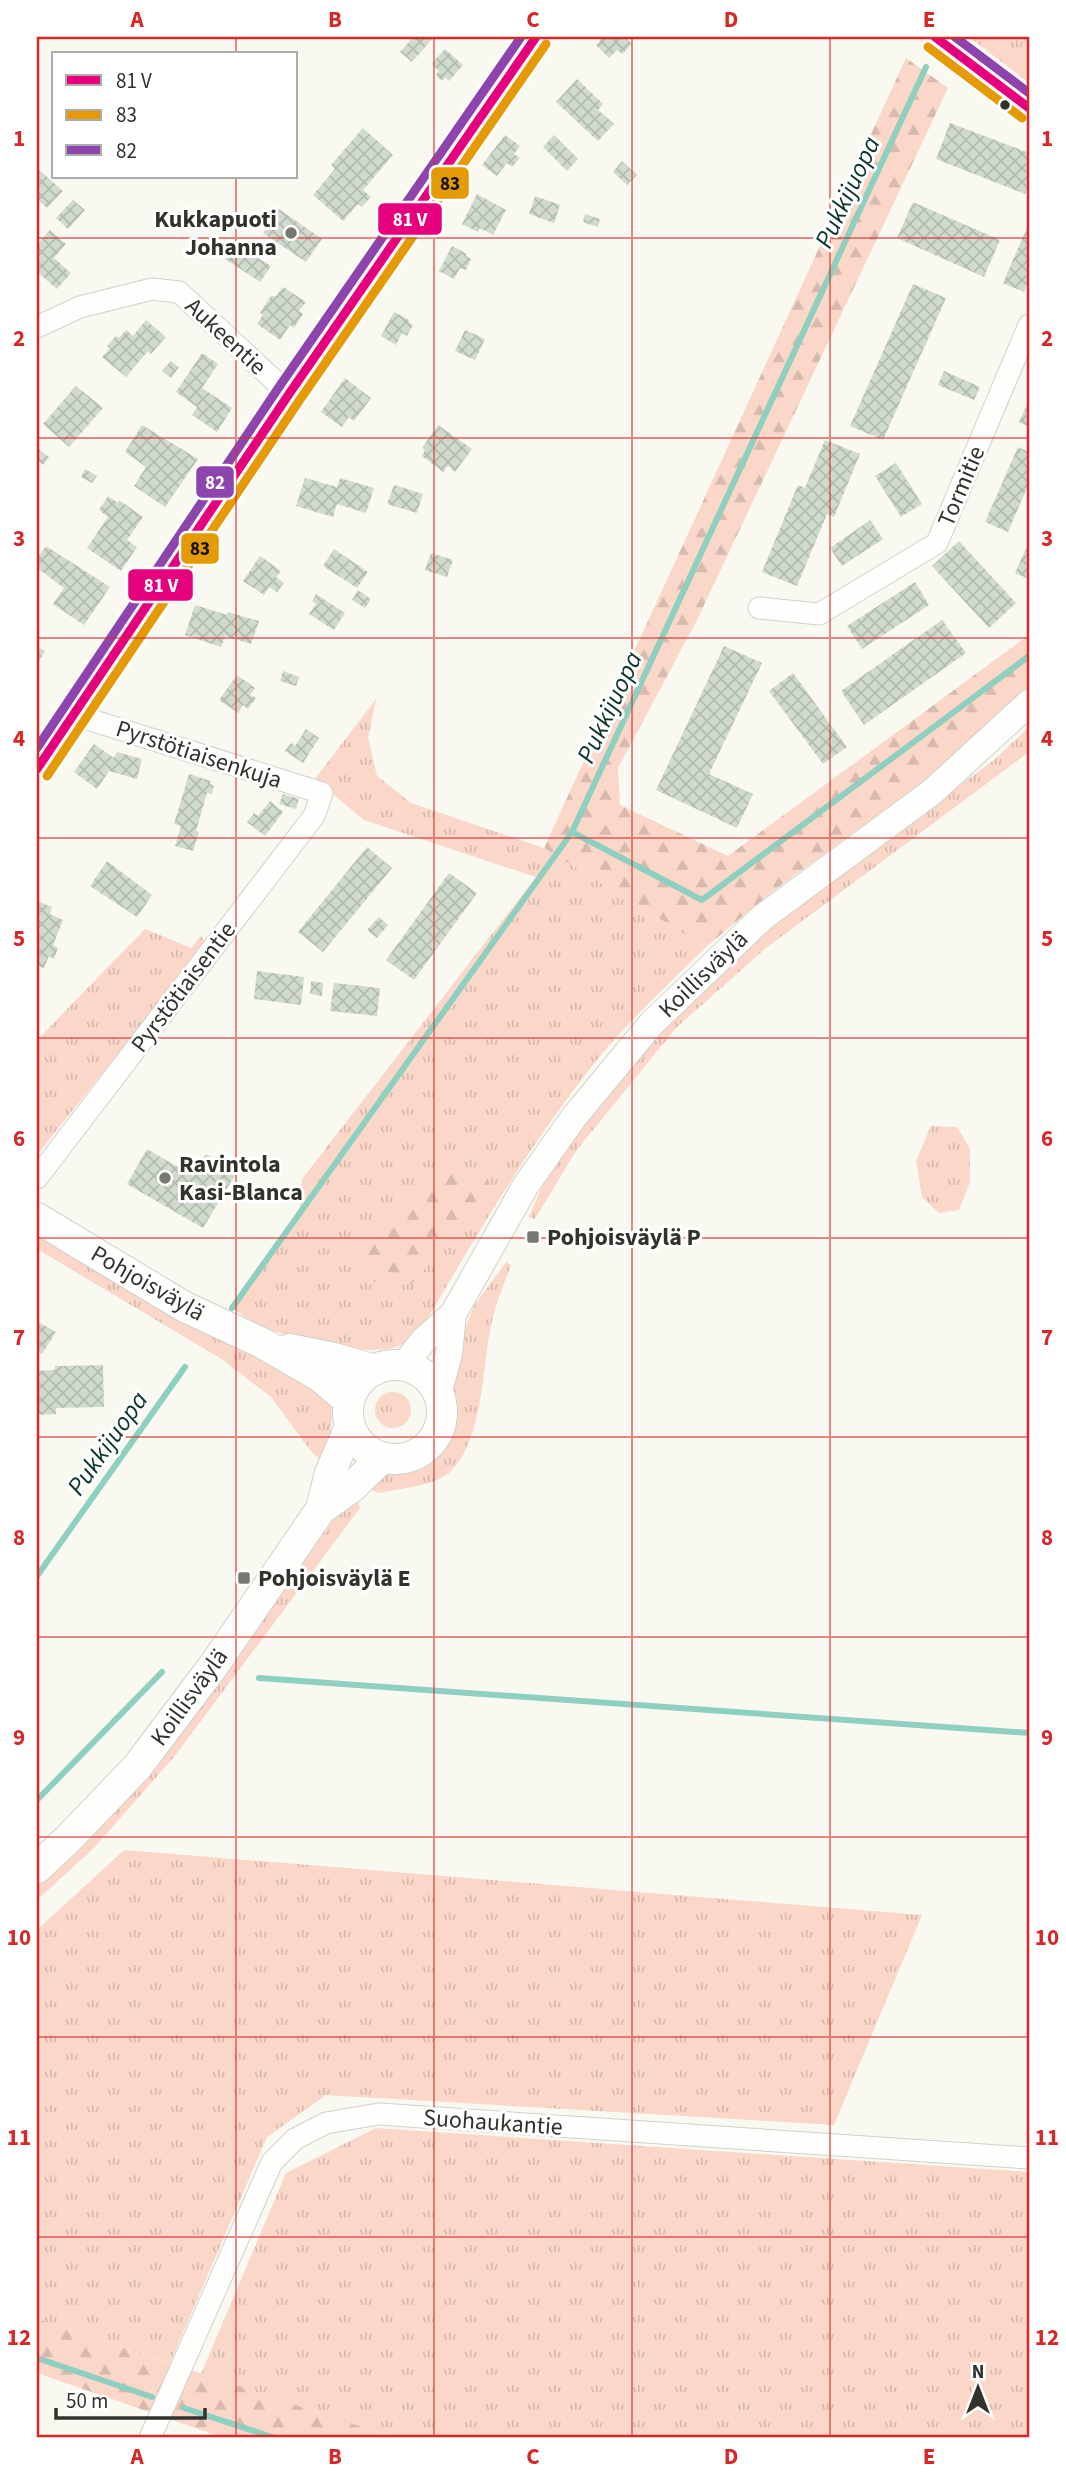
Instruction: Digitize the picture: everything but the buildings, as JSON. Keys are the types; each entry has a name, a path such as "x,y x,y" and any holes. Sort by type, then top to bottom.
{"main road":[{"name":"Pohjoisväylä","path":"37,1218 183,1306 262,1343 321,1377 350,1414"},
{"name":"Pohjoisväylä","path":"262,1343 389,1368"},
{"path":"389,1368 423,1376 438,1394 441,1419 437,1432 420,1452 396,1459 382,1458 357,1441 350,1414 355,1388 363,1378 389,1368"},
{"name":"Koillisväylä","path":"321,1509 350,1414"},
{"name":"Koillisväylä","path":"37,1868 137,1766 214,1665 321,1509 352,1487 382,1458"}],"street":[{"path":"37,769 289,394 536,37"},
{"path":"935,37 1029,108"},
{"name":"Aukeentie","path":"37,327 80,307 152,289 179,292 289,394"},
{"name":"Tormitie","path":"759,608 820,614 937,543 1029,325"},
{"name":"Koillisväylä","path":"389,1368 453,1314 526,1185 575,1116 651,1024 763,917 932,792 1029,703"},
{"name":"Pyrstötiaisenkuja","path":"75,715 322,793"},
{"name":"Pyrstötiaisentie","path":"37,1178 314,816 322,793"},
{"name":"Koillisväylä","path":"438,1394 449,1354 453,1314"},
{"name":"Suohaukantie","path":"150,2438 272,2162 295,2140 326,2123 379,2114 1029,2158"}],"green space":[{"path":"969,37 1029,37 1029,83"},
{"path":"906,58 948,88 697,620 618,768 620,805 728,856 1029,635 1029,690 941,769 773,891 706,947 544,848"},
{"path":"376,699 368,738 377,776 411,803 544,848 706,947 623,1030 585,1075 512,1178 422,1327 396,1347 368,1350 311,1341 265,1328 232,1308 299,1215 302,1179 536,877 364,820 315,779"},
{"path":"1029,727 1029,752 766,948 676,1028 576,1151 535,1219 529,1217 546,1177 570,1137 661,1027 786,913 994,760"},
{"path":"145,929 191,948 201,936 206,943 37,1155 37,1040"},
{"path":"931,1126 957,1127 970,1149 970,1182 959,1210 939,1213 922,1197 916,1161"},
{"path":"449,1166 487,1173 490,1189 411,1285 374,1282 357,1253 361,1240 377,1236"},
{"path":"37,1236 199,1331 308,1377 324,1389 332,1406 331,1432 324,1461 313,1454 271,1397 223,1360 37,1249"},
{"path":"506,1262 511,1265 493,1318 475,1424 460,1460 449,1473 425,1484 378,1493 361,1484 378,1473 403,1472 422,1467 438,1454 451,1435 456,1413 452,1382 459,1344 474,1306"},
{"path":"393,1392 406,1397 411,1410 406,1423 393,1428 380,1423 375,1410 380,1397"},
{"path":"352,1494 360,1508 174,1757 93,1849 37,1900 37,1883 68,1855 164,1752"},
{"path":"124,1850 922,1915 834,2125 326,2095 267,2137 170,2363 37,2319 37,1930"},
{"path":"376,2128 1029,2172 1029,2438 395,2438 201,2374 286,2173"},
{"path":"37,2319 395,2438 224,2438 37,2373"}],"waterway":[{"name":"Pukkijuopa","path":"232,1308 572,832 926,67"},
{"path":"572,832 702,900 1029,656"},
{"name":"Pukkijuopa","path":"37,1576 185,1367"},
{"path":"37,1800 162,1672"},
{"path":"259,1678 1029,1733"},
{"path":"37,2358 152,2397"},
{"path":"184,2408 275,2438"}],"transit line":[{"name":"82","path":"37,748 279,387 521,37"},
{"path":"37,769 289,394 536,37"},
{"path":"935,37 1029,108"},
{"name":"82","path":"955,37 1029,93"},
{"name":"83","path":"47,776 299,401 546,44"},
{"name":"83","path":"928,47 1022,118"}],"place":[{"name":"Kukkapuoti Johanna","path":"291,233"},
{"name":"Ravintola Kasi-Blanca","path":"165,1178"},
{"name":"Pohjoisväylä P","path":"533,1237"},
{"name":"Pohjoisväylä E","path":"244,1578"}]}
